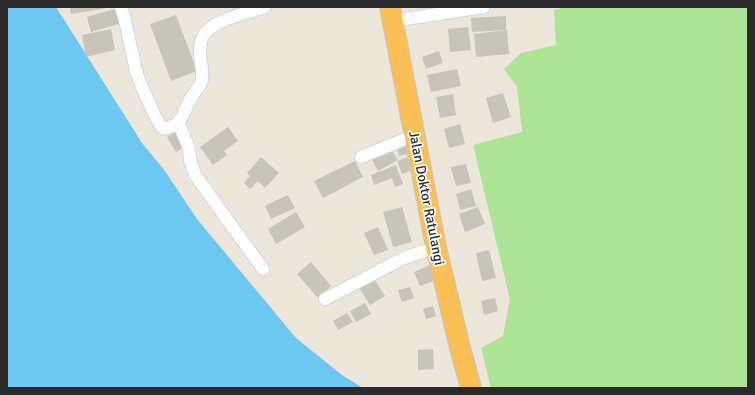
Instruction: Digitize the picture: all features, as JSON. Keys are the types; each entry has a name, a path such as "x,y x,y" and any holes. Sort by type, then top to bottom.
{"highway":[{"name":"Jalan Doktor Ratulangi","path":"391,14 436,247 471,388"}],"street":[{"path":"121,7 137,72 158,122 161,128 164,129 178,122 200,84 202,78 199,54 201,41 207,30 216,23 265,7"},
{"path":"391,14 484,7"},
{"path":"178,122 189,148 190,160 195,175 263,269"},
{"path":"361,157 415,135"},
{"path":"325,299 404,258 436,247"}],"green space":[{"path":"567,7 748,7 748,388 491,388 481,348 503,336 510,299 473,145 522,132 517,87 504,69 521,53 556,45 554,10"}],"water":[{"path":"7,7 56,7 142,143 165,171 197,219 296,338 342,375 363,388 7,388"}],"building":[{"path":"70,7 107,7 107,8 71,14"},
{"path":"118,8 122,23 91,32 87,17"},
{"path":"176,15 197,71 171,81 150,24"},
{"path":"506,16 506,30 472,32 471,18"},
{"path":"468,27 471,50 450,52 448,29"},
{"path":"111,29 115,50 86,57 82,35"},
{"path":"507,30 509,54 476,57 474,34"},
{"path":"439,51 443,63 426,69 422,57"},
{"path":"457,69 461,86 431,92 427,75"},
{"path":"503,93 511,117 493,123 486,98"},
{"path":"453,94 456,115 440,118 436,97"},
{"path":"460,124 465,144 449,148 444,129"},
{"path":"228,127 238,141 224,151 227,155 213,165 200,147"},
{"path":"176,131 186,146 176,152 167,137"},
{"path":"408,141 411,153 399,156 396,144"},
{"path":"390,147 398,160 378,171 371,158"},
{"path":"411,156 416,169 402,174 397,161"},
{"path":"261,157 279,173 265,188 258,181 250,189 244,183 250,176 247,173"},
{"path":"355,161 363,177 323,198 314,181"},
{"path":"466,164 471,183 456,186 451,167"},
{"path":"396,165 403,184 395,187 392,178 374,185 371,175"},
{"path":"471,189 476,206 460,210 456,194"},
{"path":"288,195 295,208 271,219 265,206"},
{"path":"402,207 412,242 393,247 383,212"},
{"path":"478,207 485,224 465,232 459,214"},
{"path":"296,212 305,227 276,244 268,229"},
{"path":"378,227 388,250 374,255 364,233"},
{"path":"489,250 496,278 482,281 476,253"},
{"path":"311,262 331,286 318,298 297,274"},
{"path":"430,265 436,280 420,286 414,272"},
{"path":"373,277 385,296 370,305 358,286"},
{"path":"410,287 414,298 402,302 398,290"},
{"path":"495,298 498,311 484,315 481,301"},
{"path":"365,303 371,314 356,322 350,311"},
{"path":"433,306 436,316 426,319 423,309"},
{"path":"347,313 353,322 338,330 333,321"},
{"path":"433,349 434,369 418,370 418,350"}]}
